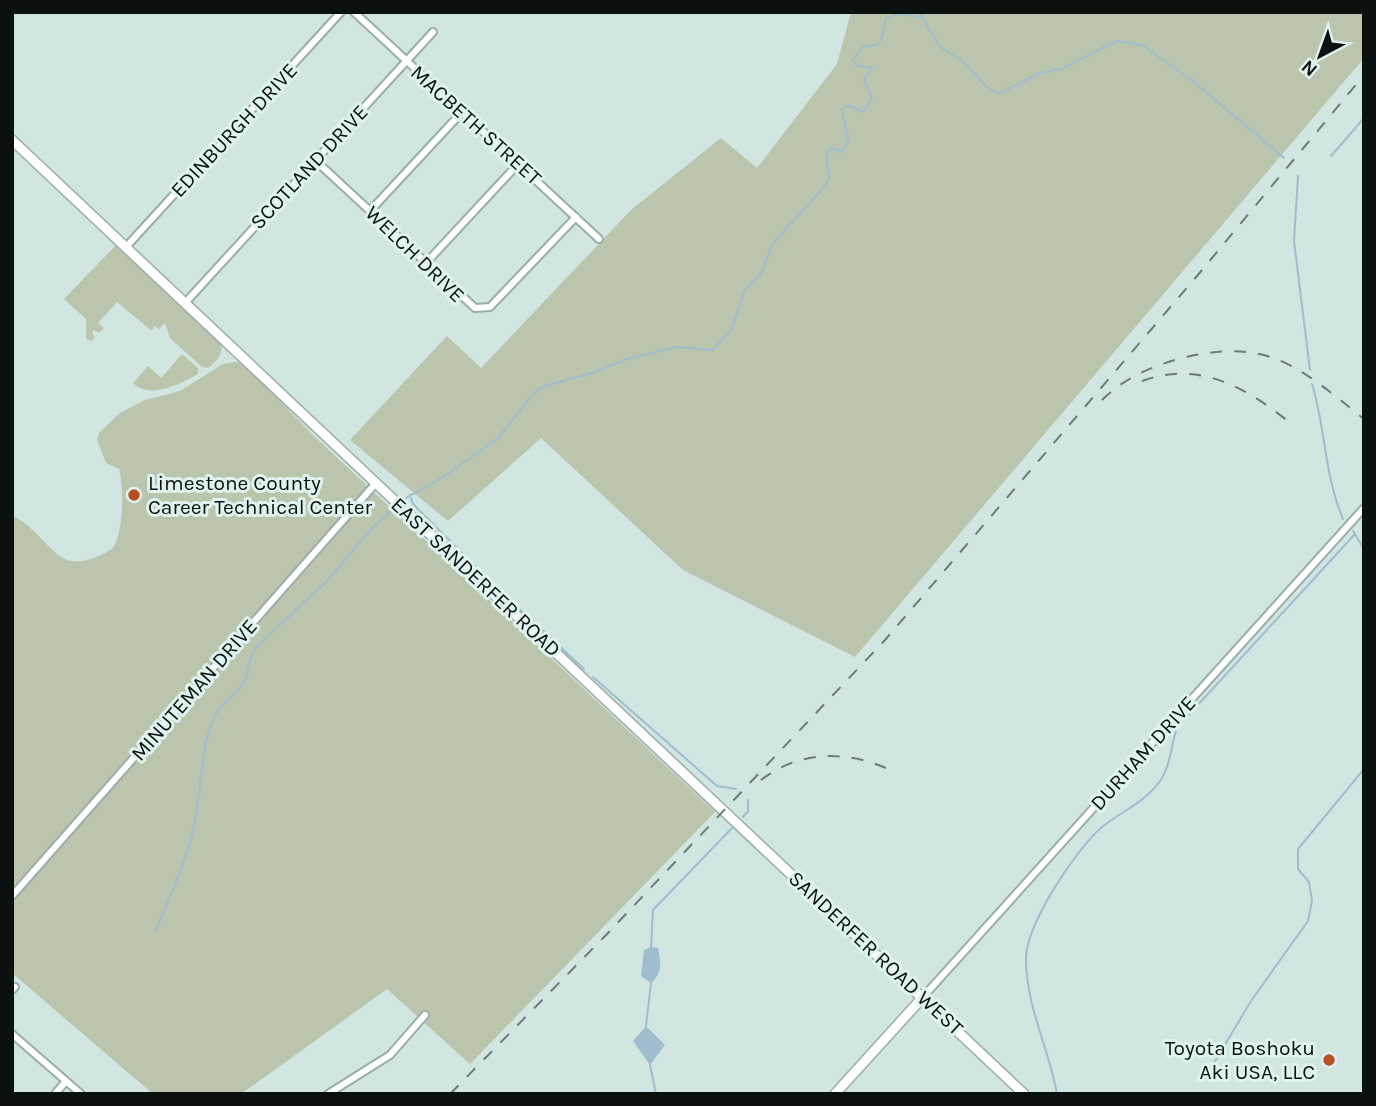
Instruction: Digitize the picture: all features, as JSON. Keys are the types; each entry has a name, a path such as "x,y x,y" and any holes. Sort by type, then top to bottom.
{"street":[{"name":"EDINBURGH DRIVE","path":"126,247 341,12"},
{"name":"MACBETH STREET","path":"354,12 599,239"},
{"name":"SCOTLAND DRIVE","path":"185,303 433,32"},
{"path":"370,211 463,111"},
{"name":"EAST SANDERFER ROAD","path":"12,140 726,813"},
{"name":"WELCH DRIVE","path":"316,161 468,305 475,308 490,307 576,217"},
{"path":"426,263 519,163"},
{"name":"MINUTEMAN DRIVE","path":"12,896 376,484"},
{"name":"DURHAM DRIVE","path":"923,998 1364,508"},
{"name":"SANDERFER ROAD WEST","path":"726,813 1024,1094"},
{"path":"835,1094 923,998"},
{"path":"328,1094 396,1050 425,1016"},
{"path":"12,1034 81,1094"},
{"path":"55,1094 66,1081"}],"green space":[{"path":"851,12 1364,12 1364,58 855,657 683,570 541,438 448,521 350,440 447,336 481,368 631,210 721,138 757,168 837,64"},
{"path":"118,243 222,342 219,357 208,368 202,367 170,338 165,323 159,329 154,326 152,331 117,302 98,323 104,328 99,333 94,330 92,333 95,337 92,341 86,339 86,319 64,299"},
{"path":"182,354 198,368 198,374 165,389 148,390 133,383 148,366 161,378"},
{"path":"243,363 312,434 715,812 470,1064 387,989 241,1094 153,1094 12,973 12,515 66,560 93,558 112,549 121,522 121,477 119,469 106,463 97,440 99,433 120,413 145,400 180,391 223,364"}],"water":[{"path":"658,948 660,963 658,975 651,983 641,976 644,950"},
{"path":"646,1026 665,1045 650,1065 633,1041"}],"waterway":[{"path":"919,12 939,46 961,60 990,90 1000,93 1040,73 1063,68 1116,41 1142,45 1194,82 1284,158"},
{"path":"406,498 445,476 498,438 533,394 544,386 592,373 630,358 677,347 712,350 732,329 744,291 762,272 772,244 826,185 829,176 826,155 831,148 842,152 848,140 842,109 849,105 863,112 872,99 864,79 872,68 856,65 853,60 863,47 877,45 881,40 886,18 898,14 922,17"},
{"path":"1331,156 1364,118"},
{"path":"1298,176 1294,241 1310,370"},
{"path":"1312,384 1332,486 1343,519"},
{"path":"410,495 413,504 489,580"},
{"path":"156,931 188,849 197,808 203,756 216,714 243,685 255,648 327,581 372,528 395,508"},
{"path":"1353,531 1364,549"},
{"path":"1185,719 1355,534"},
{"path":"498,589 584,669"},
{"path":"593,677 717,786 736,789"},
{"path":"1057,1094 1030,994 1026,959 1028,945 1034,927 1054,889 1091,838 1102,827 1140,801 1160,781 1168,763 1176,731"},
{"path":"1205,1078 1251,1001 1308,921 1312,901 1309,882 1298,869 1298,849 1364,769"},
{"path":"743,817 748,811 748,800"},
{"path":"651,947 653,910 732,828"},
{"path":"646,1026 651,983"},
{"path":"650,1065 656,1094"}],"railway":[{"path":"450,1094 608,933 885,640 1197,276 1364,75"},
{"path":"1102,400 1129,379 1160,365 1212,352 1238,351 1261,354 1301,371 1364,419"},
{"path":"1142,381 1164,375 1204,376 1242,390 1294,426"},
{"path":"761,780 791,763 822,756 854,758 886,768"}],"place":[{"name":"Limestone County Career Technical Center","path":"134,495"},
{"name":"Toyota Boshoku Aki USA, LLC","path":"1329,1060"}]}
